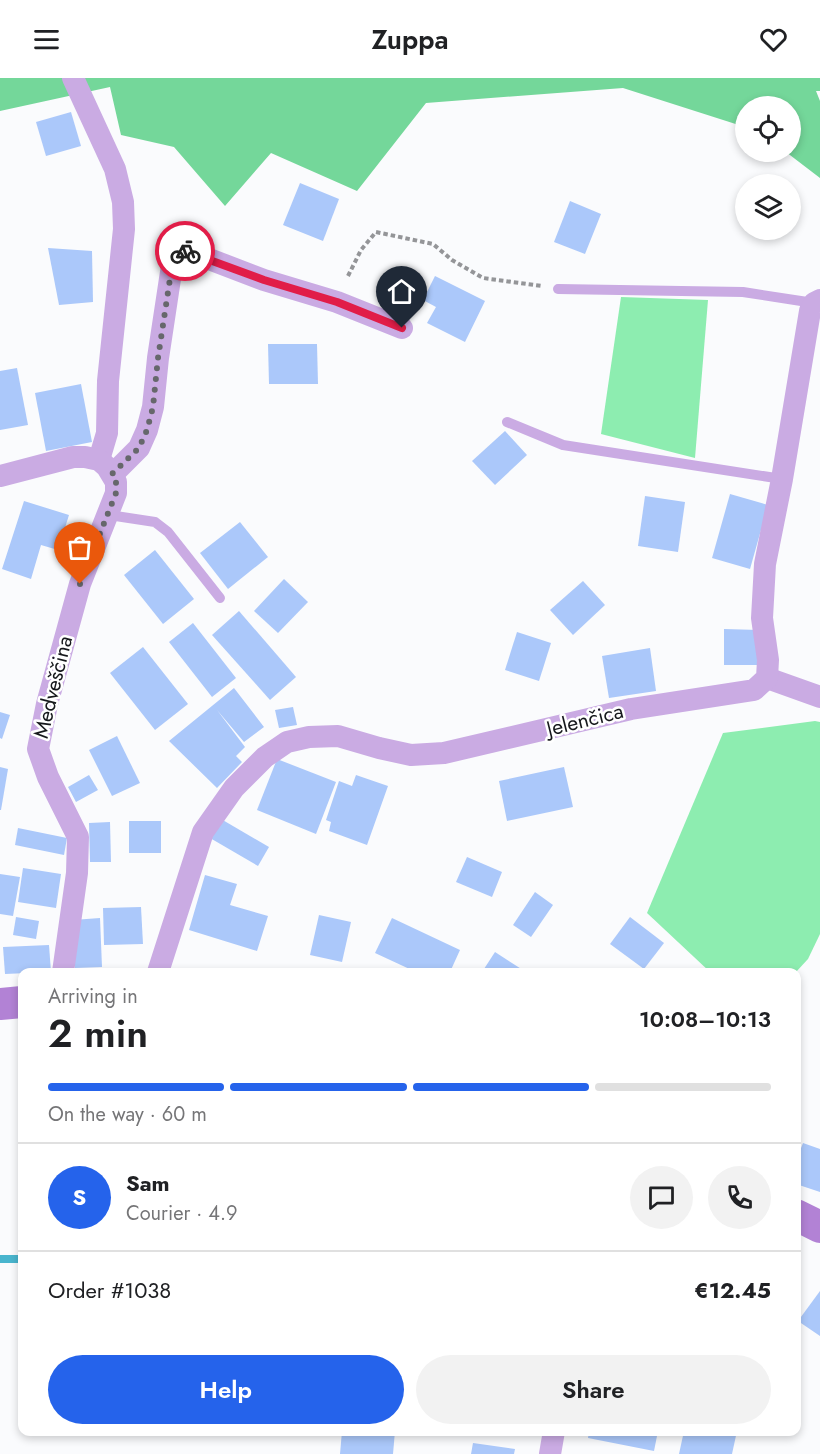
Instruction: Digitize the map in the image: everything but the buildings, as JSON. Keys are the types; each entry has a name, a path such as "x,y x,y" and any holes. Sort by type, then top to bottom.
{"main road":[{"path":"0,1004 18,1002"},
{"path":"801,1218 820,1227"}],"street":[{"name":"Medveščina","path":"64,968 77,873 78,837 48,777 38,749 47,704 80,584 116,493 116,482 106,467 108,381 124,229 123,202 115,169 73,78"},
{"path":"0,476 73,457 106,467 139,448 153,407 173,259 178,252 188,251 264,280 337,302 402,328"},
{"path":"817,302 810,311 782,479 765,564 762,618 768,660 767,678 820,697"},
{"name":"Jelenčica","path":"159,968 203,832 234,788 266,757 287,742 309,736 338,736 411,755 444,753 631,709 754,690 767,678"},
{"path":"550,1454 553,1436"}],"lane":[{"path":"558,289 743,292 817,302"},
{"path":"507,422 563,445 782,479"},
{"path":"109,515 155,522 168,532 220,598"}],"path":[{"path":"348,276 361,250 376,232 433,244 452,260 483,278 558,289"}],"green space":[{"path":"0,78 820,78 820,91 816,91 820,101 820,178 799,162 801,162 801,96 735,96 735,124 623,88 426,103 357,191 271,153 225,206 174,147 121,135 110,87 0,111"},
{"path":"621,297 708,300 695,458 601,434"},
{"path":"820,722 820,934 808,959 800,968 706,968 647,913 723,733"}],"waterway":[{"path":"0,1259 18,1259"}],"way so far":[{"path":"80,584 116,493 116,482 112,474 139,448 147,430 153,407 173,259 178,252 185,251"}],"route":[{"path":"185,251 264,280 337,302 402,328"}]}
